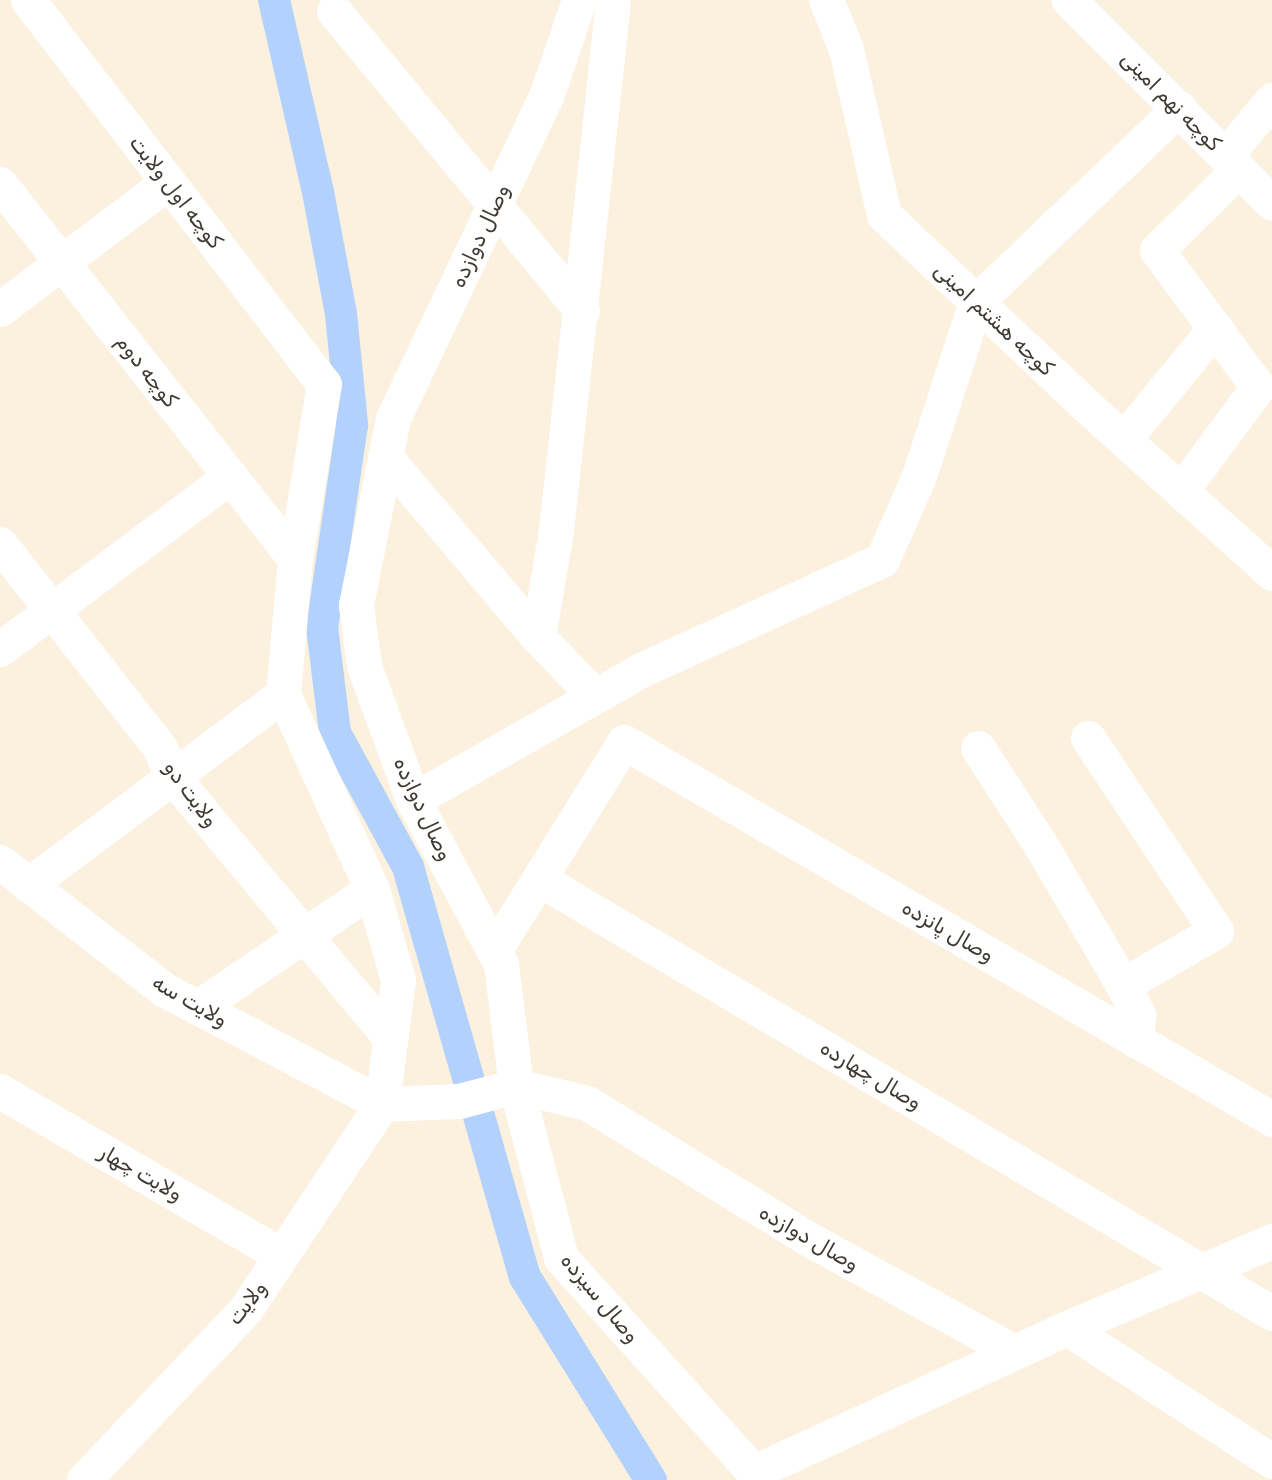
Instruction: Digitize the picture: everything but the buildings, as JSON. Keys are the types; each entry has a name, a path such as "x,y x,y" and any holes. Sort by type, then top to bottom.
{"street":[{"name":"کوچه اول ولایت","path":"28,0 324,384 295,559"},
{"name":"وصال دوازده","path":"579,0 547,94 393,418 356,605 364,666 413,800 501,964 507,1088 587,1103 807,1238 1014,1352"},
{"path":"538,637 556,531 582,311 613,0"},
{"name":"کوچه هشتم امینی","path":"825,0 846,48 884,215 1272,573"},
{"name":"کوچه نهم امینی","path":"1069,0 1272,203"},
{"path":"334,12 493,207 582,311"},
{"path":"1181,491 1258,387 1157,250 1232,162 1272,100"},
{"path":"413,800 639,671 881,560 919,475 976,302 1179,108"},
{"path":"0,309 168,182"},
{"name":"کوچه دوم","path":"0,184 295,559"},
{"path":"1124,439 1215,328"},
{"path":"386,458 538,637 595,696"},
{"path":"0,649 230,475"},
{"name":"ولایت دو","path":"0,544 160,748 172,776 390,1038"},
{"path":"295,559 283,695 372,889 398,980 382,1104 459,1101 507,1088"},
{"path":"11,872 172,776 283,695"},
{"path":"1088,738 1216,931 1123,985"},
{"name":"وصال پانزده","path":"539,879 624,742 1272,1119"},
{"path":"978,748 1040,844 1123,985 1138,1015 1136,1041"},
{"name":"ولایت سه","path":"11,872 163,989 382,1104"},
{"path":"494,950 539,879"},
{"name":"وصال چهارده","path":"539,879 1272,1313"},
{"path":"198,1007 305,938 372,889"},
{"name":"وصال سیزده","path":"507,1088 561,1258 754,1472 1014,1352"},
{"name":"ولایت چهار","path":"0,1091 281,1255"},
{"name":"ولایت","path":"84,1480 246,1309 382,1104"},
{"path":"1014,1352 1272,1241"},
{"path":"1067,1328 1272,1461"}],"waterway":[{"path":"274,0 318,192 341,314 352,425 322,627 335,733 408,867 525,1277 651,1480"}]}
